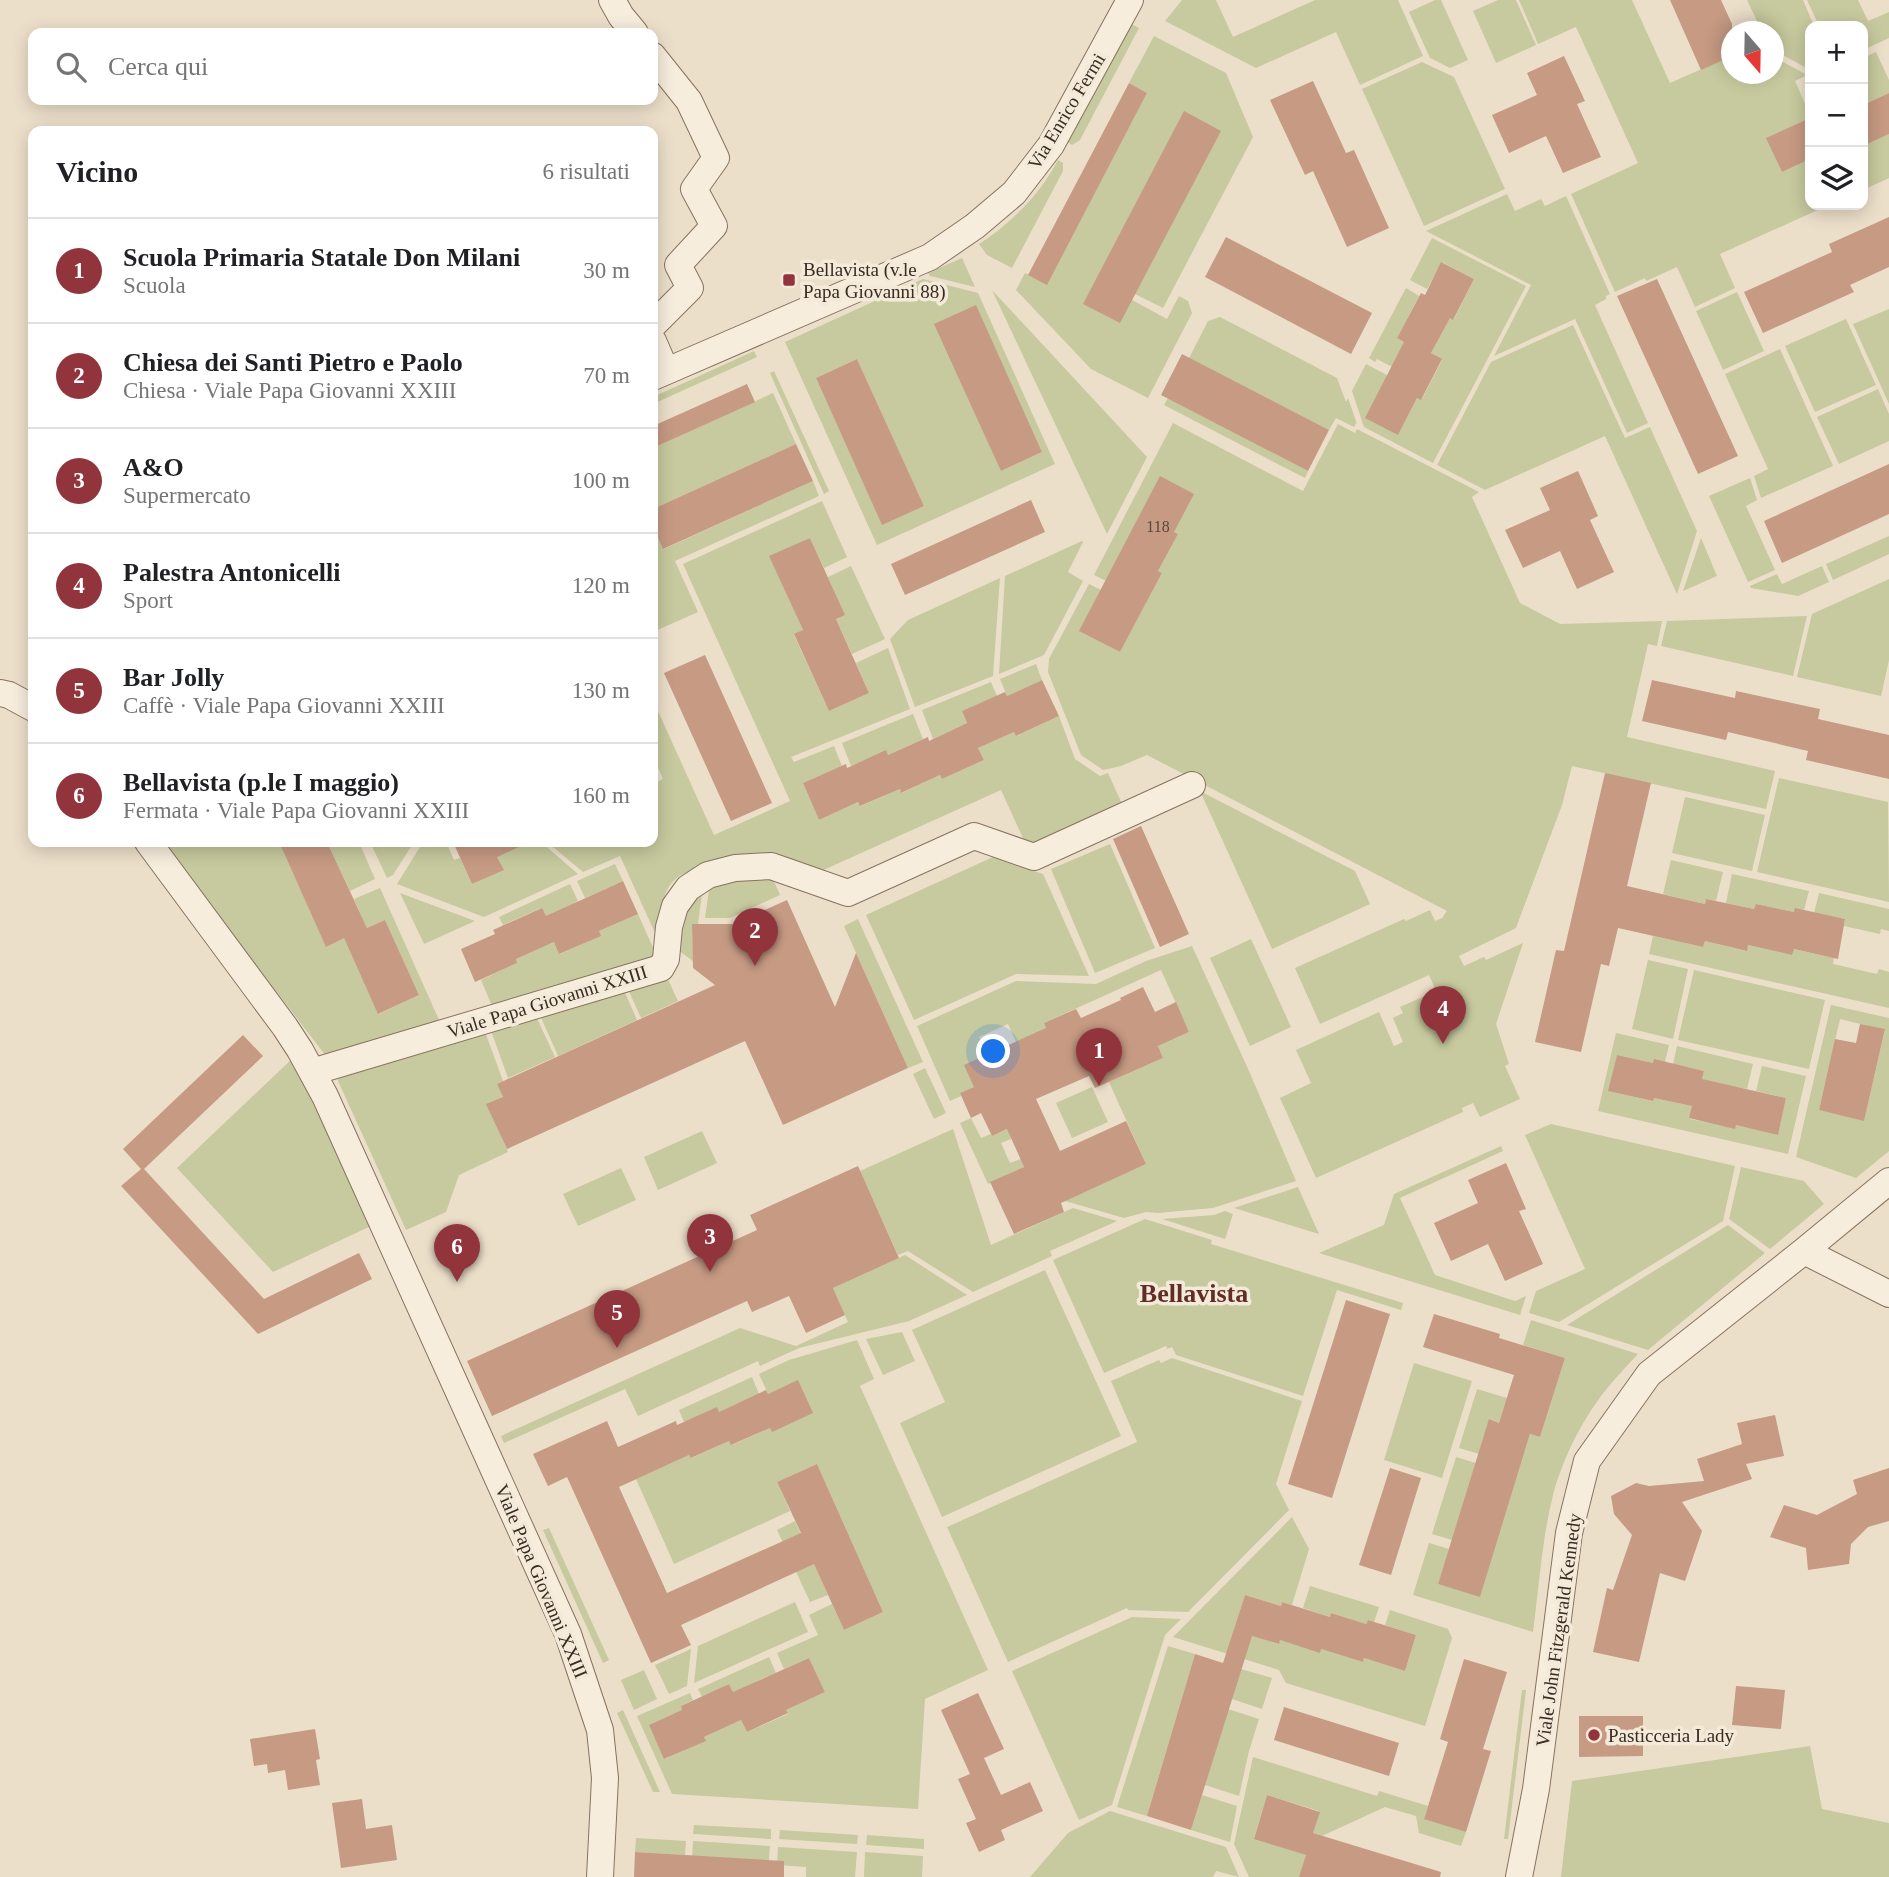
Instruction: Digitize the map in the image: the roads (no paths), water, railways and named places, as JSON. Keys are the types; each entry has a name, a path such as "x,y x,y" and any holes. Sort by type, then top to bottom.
{"street":[{"path":"612,0 631,28"},
{"name":"Via Enrico Fermi","path":"659,374 930,257 975,226 1014,193 1051,145 1130,0"},
{"path":"658,61 689,101 716,158 694,190 714,226 678,265 690,288 658,321"},
{"path":"0,693 28,700"},
{"name":"Viale Papa Giovanni XXIII","path":"312,1072 661,968 666,959 674,906 688,888 708,875 735,868 771,866 848,893 974,836 1034,857 1192,785"},
{"name":"Viale Papa Giovanni XXIII","path":"152,847 285,1027 325,1096 568,1634 600,1730 605,1777 600,1877"},
{"name":"Viale John Fitzgerald Kennedy","path":"1519,1877 1536,1789 1569,1533 1587,1461 1649,1374 1889,1181"},
{"path":"1804,1251 1889,1294"}],"place":[{"name":"Bellavista (v.le Papa Giovanni 88)","path":"789,280"},
{"name":"Chiesa dei Santi Pietro e Paolo","path":"755,966"},
{"name":"Palestra Antonicelli","path":"1443,1044"},
{"name":"Scuola Primaria Statale Don Milani","path":"1099,1086"},
{"name":"A&O","path":"710,1272"},
{"name":"Bellavista (p.le I maggio)","path":"457,1282"},
{"name":"Bar Jolly","path":"617,1348"},
{"name":"Pasticceria Lady","path":"1594,1735"}],"district":[{"name":"Bellavista","path":"1194,1293"}]}
